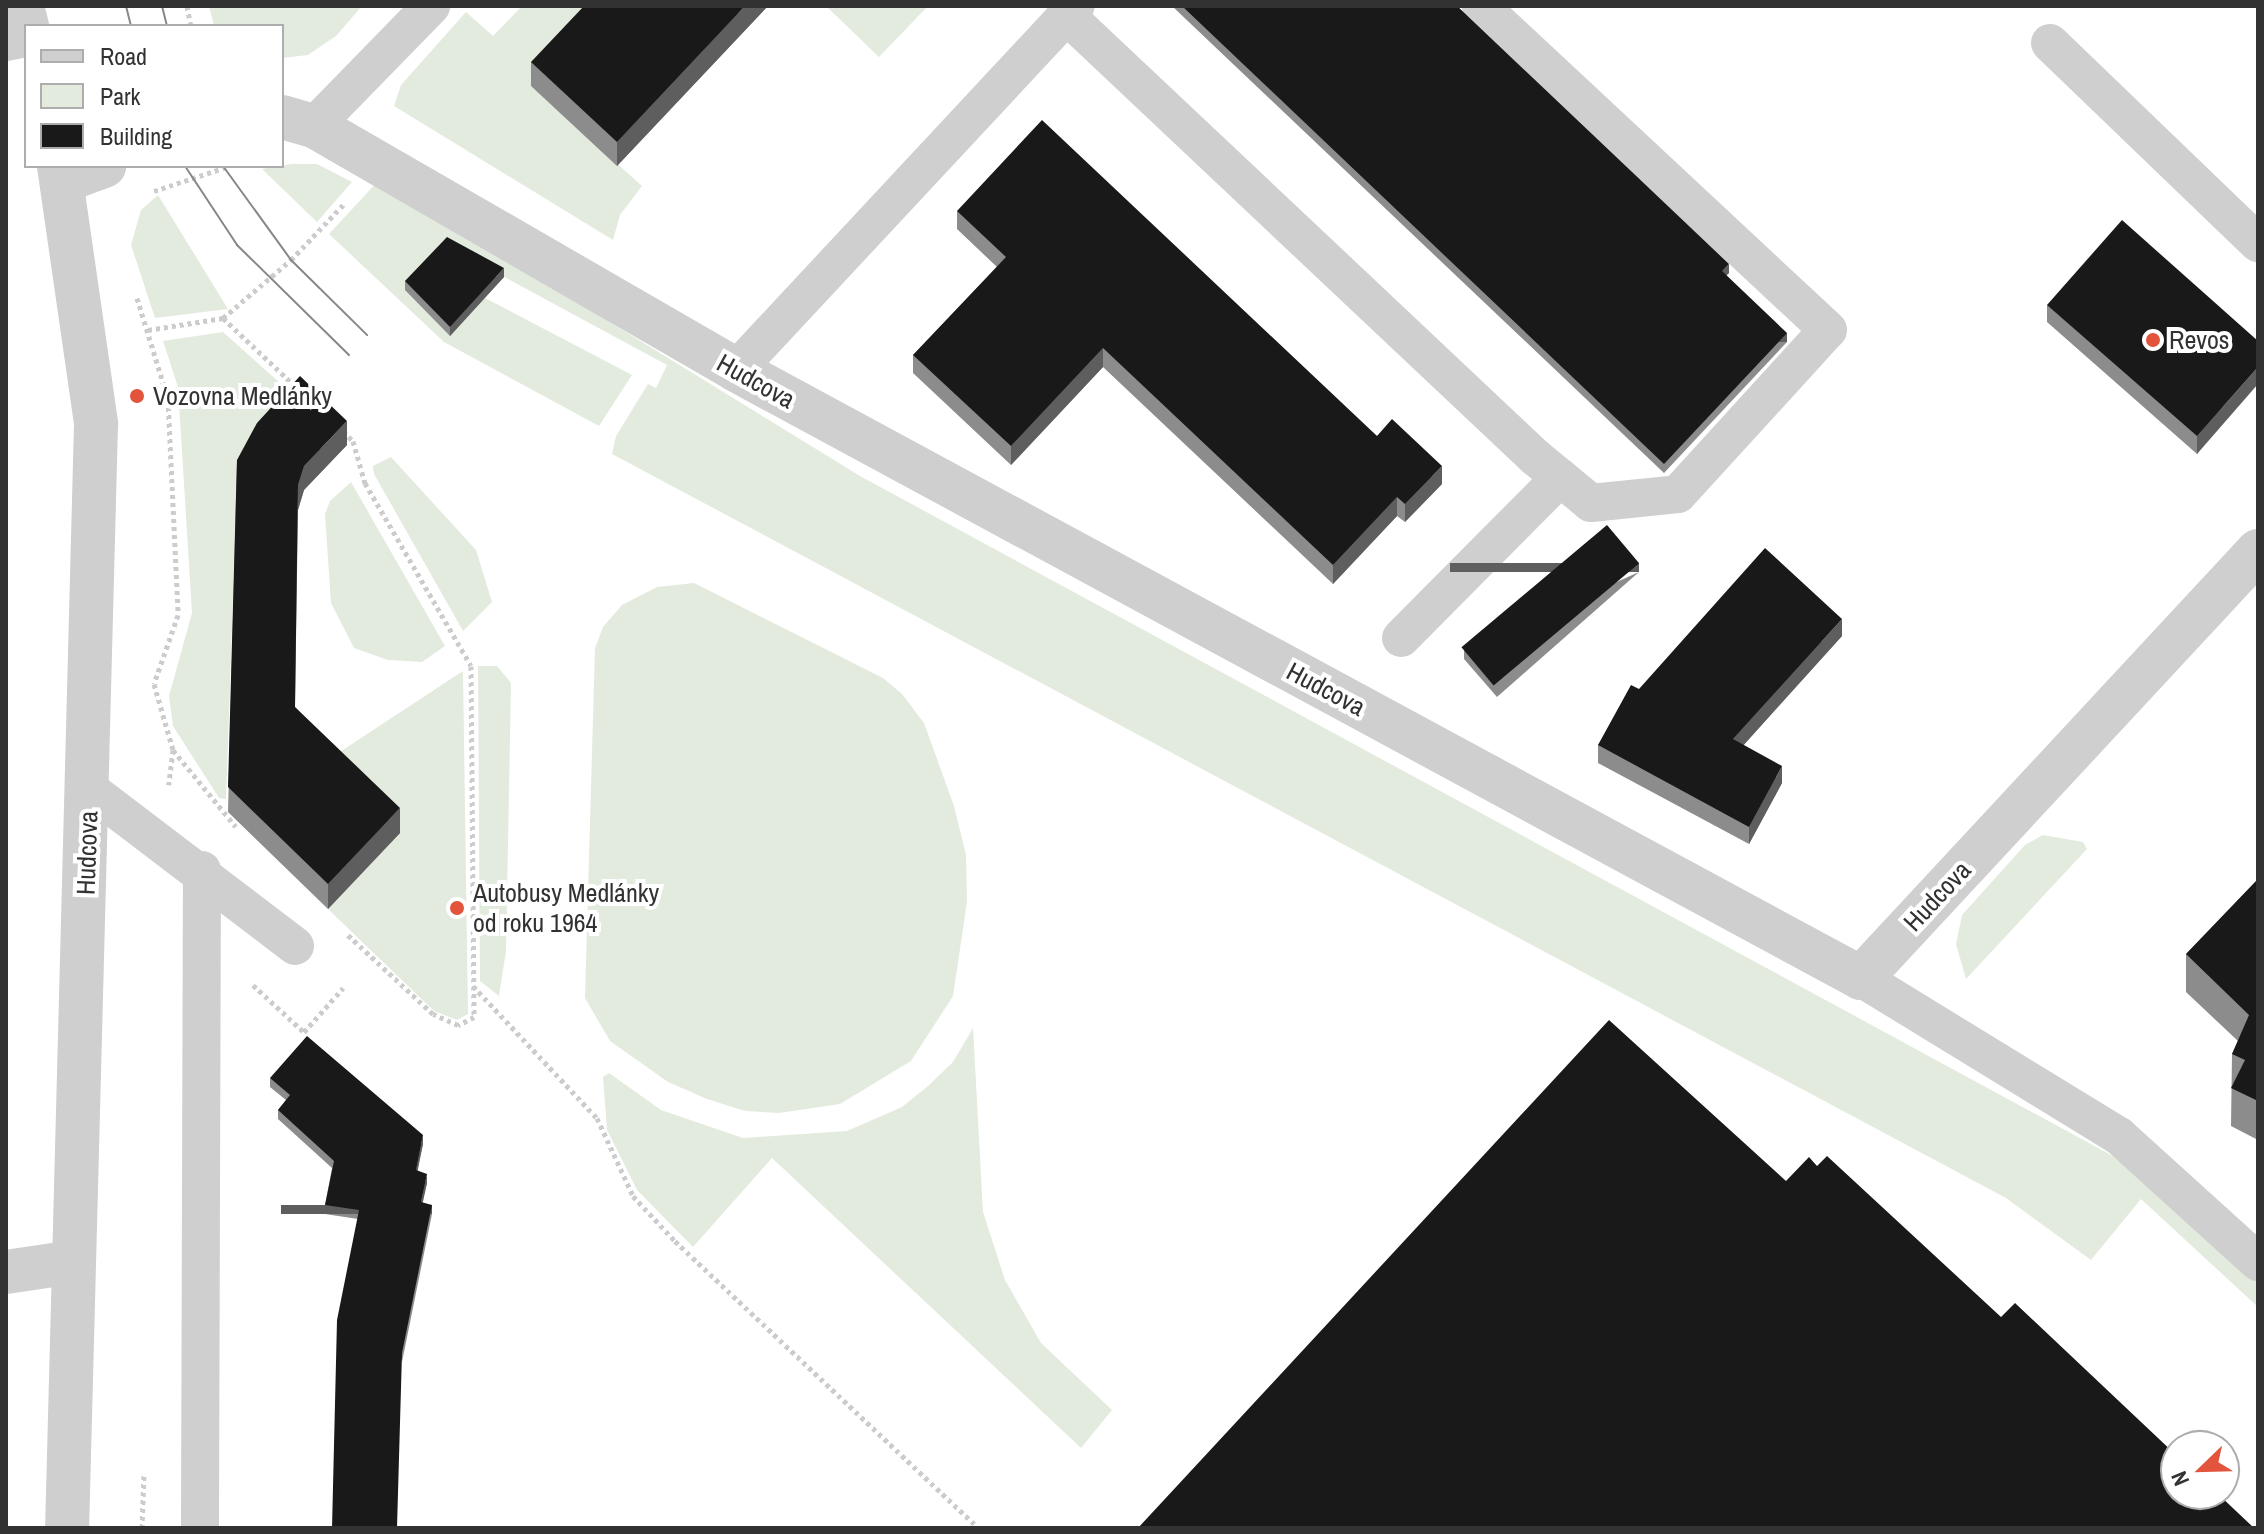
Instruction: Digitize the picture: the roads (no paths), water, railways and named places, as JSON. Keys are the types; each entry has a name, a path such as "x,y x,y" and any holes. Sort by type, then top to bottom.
{"street":[{"name":"Hudcova","path":"298,122 736,370 1861,978 2258,551"},
{"name":"Hudcova","path":"67,1528 89,789 96,424 61,174 93,168"},
{"path":"6,1272 73,1262"}],"lane":[{"path":"298,122 431,6"},
{"path":"736,370 1072,11 1560,478 1591,503 1678,494 1828,330 1481,6"},
{"path":"2050,43 2258,243"},
{"path":"1401,638 1560,478"},
{"path":"89,789 202,870 295,946"},
{"path":"200,1528 202,870"},
{"path":"1861,978 2119,1136 2258,1262"}],"tram line":[{"path":"126,6 130,24"},
{"path":"162,6 166,24"},
{"path":"186,168 237,245 349,355"},
{"path":"224,168 291,260 367,335"}],"place":[{"name":"Revos","path":"2153,340"},
{"name":"Vozovna Medlánky","path":"137,396"},
{"name":"Autobusy Medlánky od roku 1964","path":"457,908"}]}
